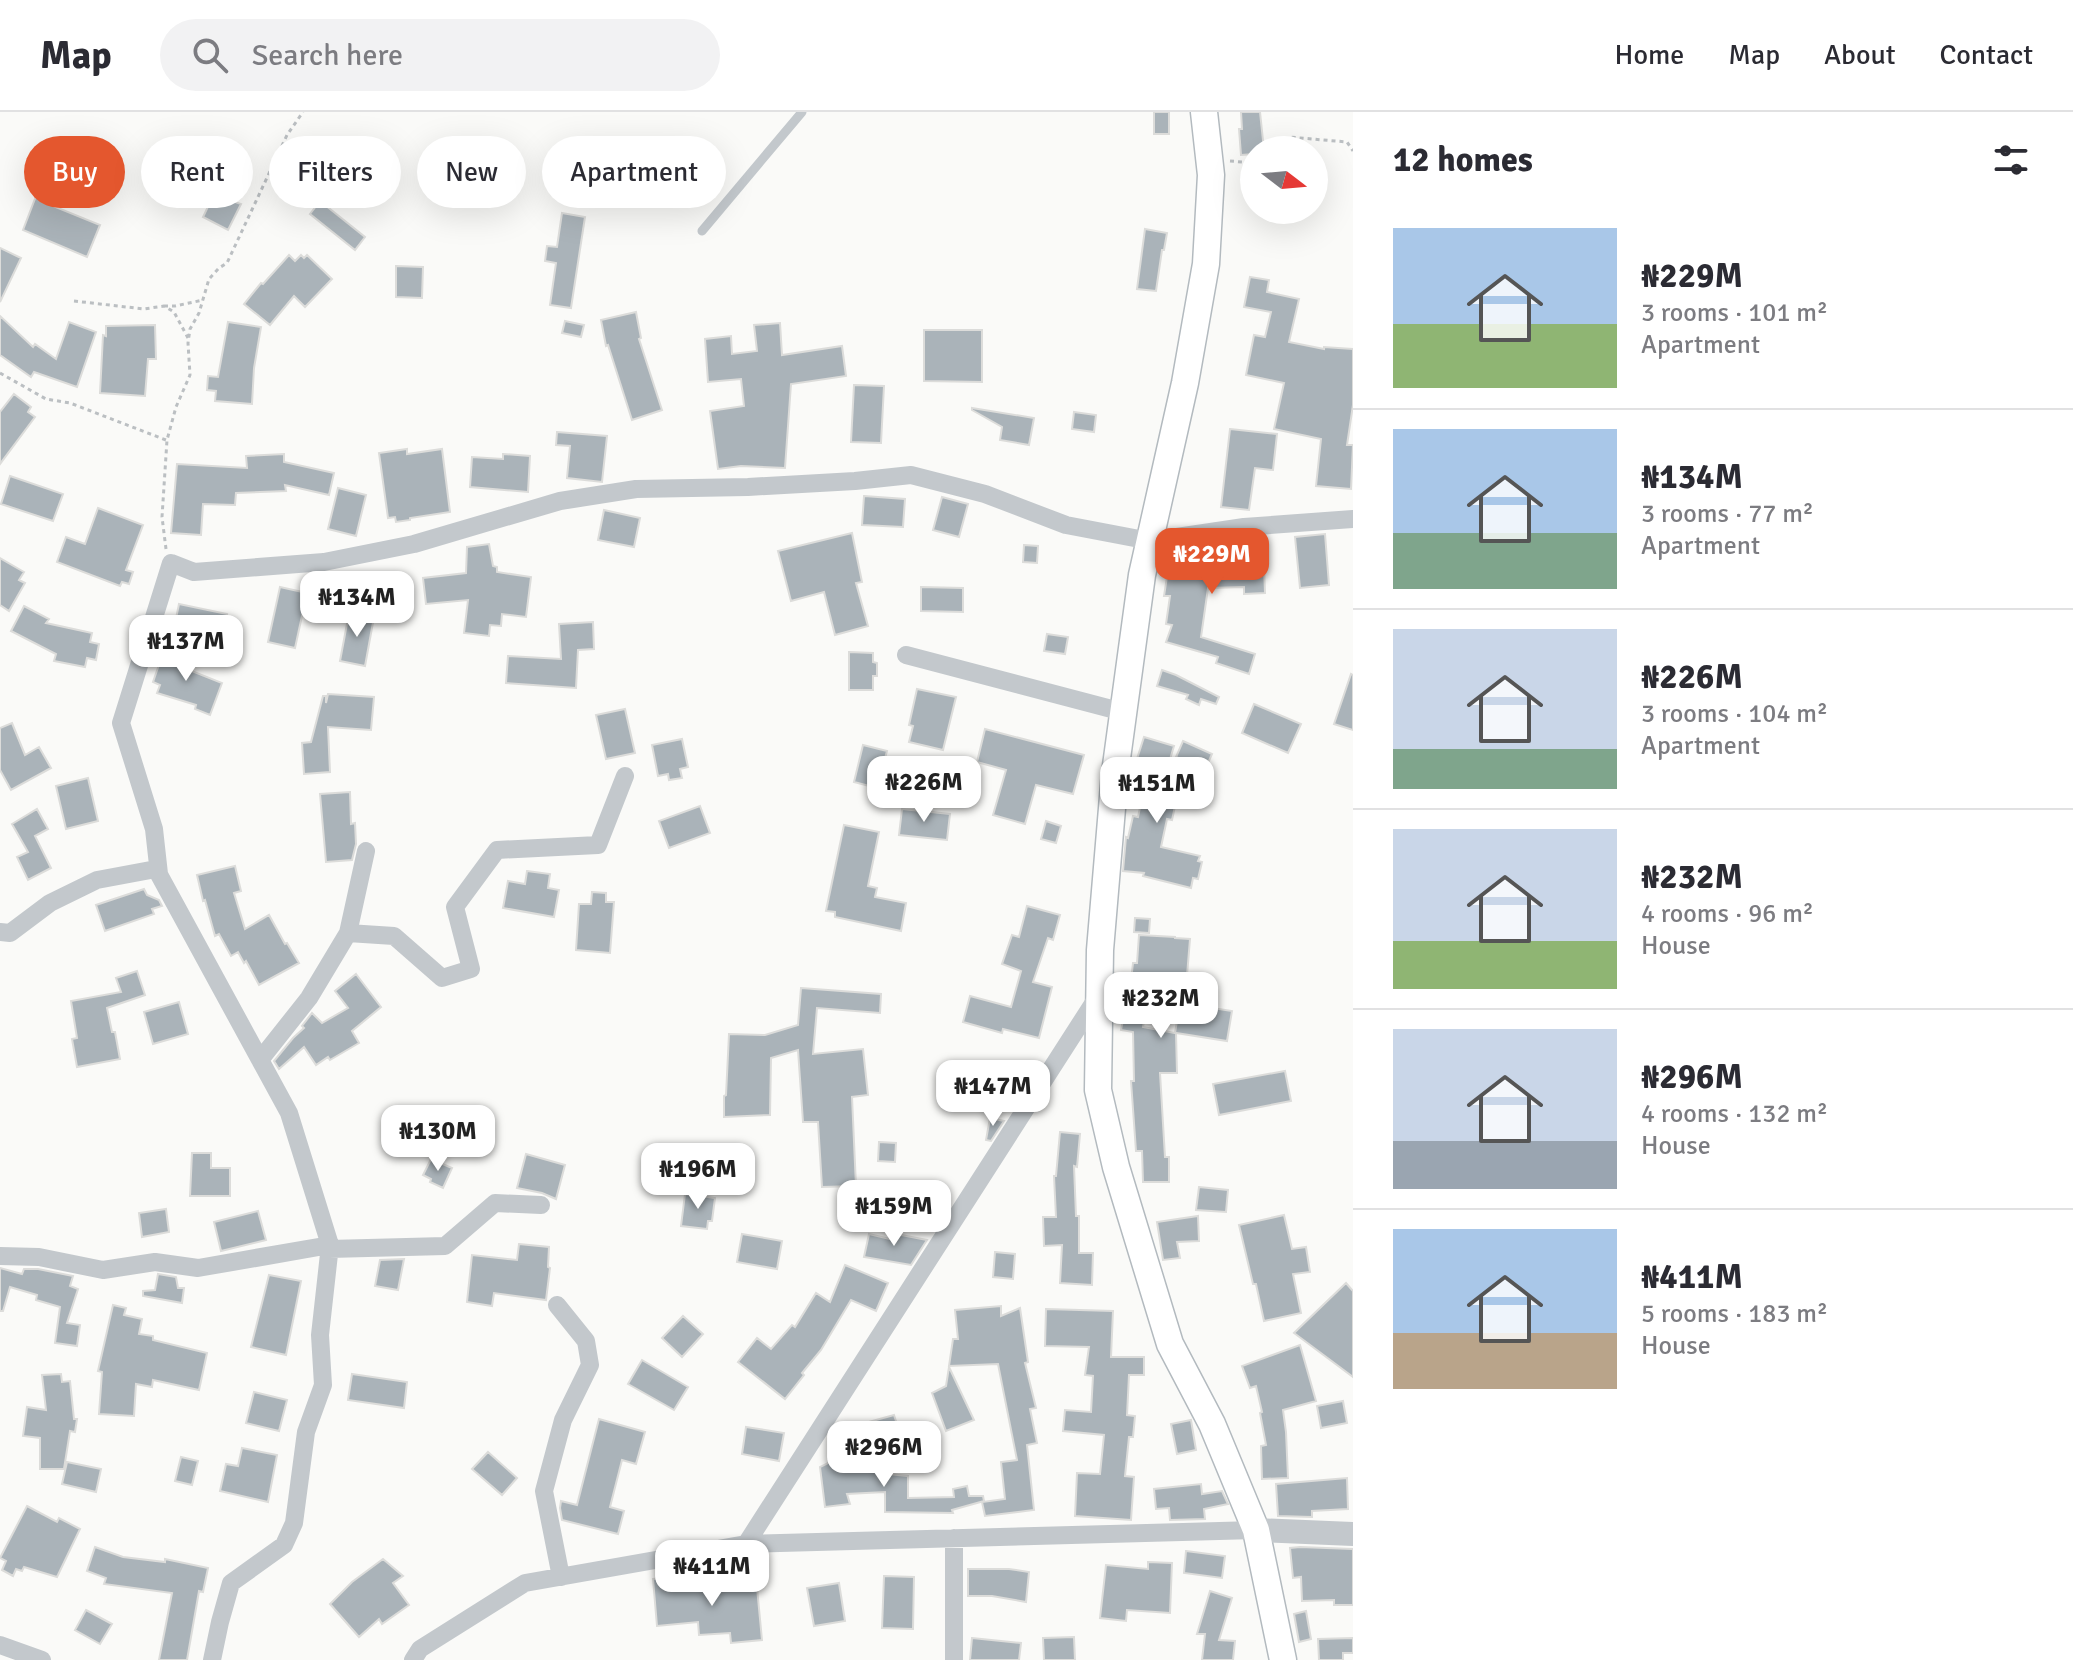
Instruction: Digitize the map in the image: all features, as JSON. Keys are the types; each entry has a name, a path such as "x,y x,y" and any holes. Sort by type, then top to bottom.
{"main road":[{"path":"1204,112 1211,175 1206,264 1185,383 1142,575 1115,773 1100,950 1098,1090 1116,1167 1170,1344 1212,1424 1256,1530 1283,1660"}],"street":[{"path":"159,874 154,829 121,723 171,563 194,572 324,562 414,544 560,501 636,489 748,487 911,475 985,494 1066,525 1150,541 1244,527 1353,519"},
{"path":"906,655 1123,712"},
{"path":"348,933 394,936 442,978 471,969 455,907 497,850 598,845 625,776"},
{"path":"260,1060 309,998 348,933 366,851"},
{"path":"0,932 10,933 50,903 97,880 156,869 289,1113 329,1247 320,1335 323,1385 306,1432 294,1523 284,1545 231,1583 212,1660"},
{"path":"746,1544 1099,994"},
{"path":"0,1256 39,1257 103,1270 155,1262 198,1268 329,1247 445,1246 495,1203 541,1205"},
{"path":"557,1305 586,1341 590,1365 563,1420 544,1491 561,1577"},
{"path":"413,1660 420,1649 525,1583 746,1544 1256,1530 1353,1534"},
{"path":"954,1538 954,1660"},
{"path":"0,1645 42,1660"}],"lane":[{"path":"702,231 802,112"}],"path":[{"path":"171,563 164,543 162,517 167,440 176,407 190,375 190,329 199,313 209,279 227,263 287,135 303,112"},
{"path":"1328,140 1347,142 1353,151"},
{"path":"74,301 144,309 203,300"},
{"path":"164,306 174,312 188,338"},
{"path":"0,373 46,399 70,403 167,440"}],"building":[{"path":"1154,112 1169,112 1169,134 1154,134"},
{"path":"1241,112 1260,112 1263,136 1240,136 1240,142 1239,129 1242,129"},
{"path":"31,208 58,208 100,225 87,257 23,230"},
{"path":"207,208 239,208 228,230 203,217"},
{"path":"315,208 329,208 365,237 355,250 310,214"},
{"path":"562,213 585,217 571,308 550,305 556,263 545,261 547,246 557,247"},
{"path":"1145,229 1167,233 1156,291 1137,289"},
{"path":"0,248 21,258 0,302"},
{"path":"289,255 295,261 301,255 304,258 307,255 332,279 305,307 294,296 270,325 244,304"},
{"path":"396,266 423,267 422,298 396,297"},
{"path":"1250,277 1269,280 1267,292 1299,299 1289,342 1324,349 1353,349 1353,405 1347,445 1353,445 1351,489 1316,486 1321,439 1274,429 1284,383 1246,375 1254,335 1265,337 1271,312 1244,307"},
{"path":"636,312 639,339 662,410 632,420 606,346 601,320"},
{"path":"0,316 33,347 35,344 56,359 69,322 96,332 77,387 34,372 31,377 0,355"},
{"path":"565,321 584,325 581,337 562,333"},
{"path":"228,322 261,327 252,404 215,401 216,391 207,390 208,376 218,377"},
{"path":"780,323 782,355 842,346 846,376 791,384 785,468 741,466 718,469 710,411 744,406 741,379 708,382 705,339 731,336 732,354 757,351 754,325"},
{"path":"155,325 156,359 148,359 145,396 100,393 106,326"},
{"path":"924,330 982,330 982,382 924,381"},
{"path":"854,385 884,386 881,443 851,442"},
{"path":"14,394 31,407 28,412 35,417 0,464 0,412"},
{"path":"972,408 1034,418 1029,445 1000,440 1002,427"},
{"path":"1074,412 1096,415 1094,432 1072,429"},
{"path":"1230,429 1277,434 1273,470 1255,468 1249,510 1221,507"},
{"path":"557,432 607,436 602,482 567,478 570,446 556,445"},
{"path":"407,449 407,454 442,449 450,512 396,522 395,517 388,518 379,453"},
{"path":"284,454 284,462 334,473 329,495 285,485 286,491 236,493 235,505 203,504 201,535 171,533 177,464 247,468 246,456"},
{"path":"503,454 530,456 528,492 470,487 472,457 503,459"},
{"path":"10,476 63,494 53,521 1,504"},
{"path":"338,488 366,495 356,536 328,529"},
{"path":"864,496 905,499 903,527 862,525"},
{"path":"942,497 968,504 959,537 933,530"},
{"path":"98,508 143,525 126,570 133,572 129,584 122,582 120,586 57,562 66,537 85,544"},
{"path":"604,510 640,518 634,547 598,540"},
{"path":"852,533 862,582 856,583 868,626 835,635 824,592 791,601 778,551"},
{"path":"1325,534 1329,585 1300,588 1295,537"},
{"path":"1263,539 1265,593 1244,594 1244,587 1208,588 1201,637 1255,654 1249,674 1216,663 1218,657 1166,642 1172,625 1166,624 1170,596 1164,596 1170,557 1206,561 1205,548 1242,547 1242,540"},
{"path":"489,544 497,572 531,577 526,617 502,614 501,626 490,625 489,636 464,633 468,600 426,604 423,578 466,573 467,547"},
{"path":"1024,545 1038,546 1037,563 1023,562"},
{"path":"0,558 24,572 19,580 25,583 9,611 0,605"},
{"path":"280,587 307,593 295,648 268,642"},
{"path":"921,587 963,588 963,612 921,611"},
{"path":"179,604 227,614 222,638 174,628"},
{"path":"24,606 49,619 46,623 92,633 90,642 99,644 96,660 87,658 85,667 54,661 56,654 11,631"},
{"path":"349,613 374,617 365,666 340,661"},
{"path":"593,622 594,649 578,650 576,688 506,683 508,656 561,659 559,624"},
{"path":"1047,634 1068,637 1065,654 1044,651"},
{"path":"173,651 193,658 189,670 222,683 210,715 195,709 196,705 157,693 160,685 153,682 162,656 170,659"},
{"path":"849,652 873,653 877,676 873,676 873,690 849,690"},
{"path":"1162,670 1219,697 1216,704 1201,699 1199,705 1186,699 1188,695 1157,686"},
{"path":"1353,675 1353,730 1334,724"},
{"path":"917,689 956,697 943,750 909,742 913,726 909,725"},
{"path":"328,694 374,697 371,730 328,727 330,772 304,774 302,743 311,742 323,696 326,696 326,703"},
{"path":"1254,704 1301,724 1288,753 1242,733"},
{"path":"625,709 635,753 606,759 596,715"},
{"path":"12,723 25,755 39,747 51,768 11,790 0,770 0,728"},
{"path":"985,729 1084,755 1073,794 1036,785 1025,824 993,815 1006,770 977,762"},
{"path":"1144,737 1174,746 1160,793 1177,797 1172,820 1167,819 1161,847 1200,856 1198,861 1202,862 1198,879 1193,878 1191,888 1143,876 1144,873 1123,871 1126,837 1133,816 1138,817 1148,769 1135,765"},
{"path":"682,739 688,767 680,769 682,778 669,780 668,774 658,776 652,745"},
{"path":"1183,741 1212,754 1205,770 1176,757"},
{"path":"863,745 887,751 877,788 854,782"},
{"path":"88,778 98,821 66,829 56,786"},
{"path":"350,792 351,824 355,823 356,844 352,860 326,862 320,794"},
{"path":"700,806 710,833 669,848 659,821"},
{"path":"37,809 48,829 35,836 51,868 28,880 17,857 28,852 12,824"},
{"path":"902,809 950,814 947,840 899,835"},
{"path":"1046,821 1061,826 1056,843 1041,839"},
{"path":"844,825 879,832 868,886 877,888 875,897 906,903 901,931 835,917 835,912 826,911"},
{"path":"235,866 241,891 234,893 245,929 269,915 299,963 259,985 238,952 231,956 219,934 215,936 197,875"},
{"path":"527,871 550,874 548,888 559,890 554,917 503,908 508,881 525,884"},
{"path":"144,889 162,906 152,909 154,914 105,931 96,905"},
{"path":"592,892 606,893 606,902 614,902 610,953 576,950 579,904 591,904"},
{"path":"1027,906 1060,915 1053,940 1048,938 1033,982 1052,987 1039,1038 1003,1029 1002,1033 963,1022 970,996 1011,1007 1021,971 1002,964 1012,935 1019,937"},
{"path":"1135,918 1150,919 1149,933 1134,932"},
{"path":"1139,935 1190,939 1185,1000 1149,996 1143,1027 1175,1033 1180,1003 1232,1011 1227,1041 1176,1033 1177,1073 1160,1073 1169,1182 1143,1182 1142,1151 1136,1151 1131,1081 1134,1081 1133,1032 1121,1030 1123,996 1129,998 1133,963 1137,963"},
{"path":"137,971 145,995 107,1008 120,1059 77,1067 72,1039 77,1038 71,1001 121,992 116,978"},
{"path":"356,974 381,1007 352,1031 359,1043 316,1065 304,1047 279,1069 274,1061 304,1028 302,1026 312,1013 322,1023 348,1008 335,991"},
{"path":"801,988 881,994 880,1013 817,1008 813,1054 863,1049 868,1095 852,1097 856,1186 822,1187 818,1122 803,1122 798,1050 771,1058 770,1115 724,1117 729,1034 765,1035 798,1025"},
{"path":"179,1002 188,1034 153,1044 144,1012"},
{"path":"1285,1071 1291,1101 1219,1115 1213,1084"},
{"path":"990,1118 1004,1121 991,1141 986,1140"},
{"path":"1060,1132 1080,1134 1077,1167 1074,1166 1076,1216 1079,1216 1079,1253 1093,1253 1092,1285 1060,1283 1062,1245 1044,1246 1043,1217 1056,1217 1054,1176"},
{"path":"879,1142 896,1143 895,1162 878,1161"},
{"path":"192,1153 211,1153 211,1168 230,1168 230,1196 190,1196"},
{"path":"526,1154 565,1165 556,1199 517,1188"},
{"path":"431,1159 452,1168 443,1188 423,1175"},
{"path":"1199,1187 1228,1190 1226,1212 1196,1210"},
{"path":"685,1194 715,1198 712,1221 708,1221 707,1229 681,1226"},
{"path":"166,1209 169,1232 142,1237 139,1213"},
{"path":"258,1211 266,1240 221,1251 214,1222"},
{"path":"1284,1215 1292,1249 1306,1247 1310,1272 1293,1274 1301,1313 1264,1321 1239,1225"},
{"path":"1198,1216 1199,1241 1177,1242 1180,1258 1163,1260 1157,1222"},
{"path":"891,1233 927,1240 911,1265 864,1257 869,1234 890,1239"},
{"path":"742,1234 782,1241 777,1269 737,1262"},
{"path":"519,1244 549,1247 546,1300 494,1293 492,1306 467,1302 472,1255 517,1260"},
{"path":"995,1252 1015,1254 1013,1279 993,1277"},
{"path":"404,1259 398,1290 375,1286 380,1260"},
{"path":"845,1265 888,1283 876,1311 851,1300 821,1350 785,1399 738,1362 757,1338 771,1349 792,1325 795,1327 816,1293 830,1302"},
{"path":"0,1268 22,1274 24,1269 38,1269 73,1276 70,1286 78,1289 67,1323 80,1325 77,1346 55,1343 60,1307 36,1300 37,1295 10,1287 3,1311 0,1311"},
{"path":"158,1274 176,1277 178,1288 184,1288 182,1303 143,1296 143,1291 155,1290"},
{"path":"269,1275 301,1281 286,1355 251,1347"},
{"path":"1346,1283 1353,1291 1353,1377 1294,1333"},
{"path":"113,1305 126,1308 124,1315 142,1319 139,1334 207,1353 199,1390 153,1380 152,1387 136,1384 134,1416 99,1414 102,1372 98,1371"},
{"path":"1001,1306 1001,1316 1020,1308 1028,1362 1025,1363 1036,1408 1030,1409 1037,1443 1027,1445 1034,1510 985,1516 982,1502 1005,1499 1001,1462 1017,1460 998,1364 949,1366 953,1339 958,1339 955,1310"},
{"path":"1046,1309 1113,1311 1111,1357 1144,1357 1144,1375 1129,1375 1127,1415 1135,1416 1133,1437 1129,1437 1125,1476 1134,1477 1131,1520 1075,1516 1077,1473 1100,1474 1104,1435 1063,1431 1065,1410 1091,1412 1093,1376 1085,1375 1089,1347 1045,1346"},
{"path":"683,1316 703,1334 682,1357 662,1338"},
{"path":"1300,1345 1316,1401 1283,1410 1288,1478 1262,1479 1261,1446 1266,1445 1262,1412 1256,1386 1250,1388 1242,1366"},
{"path":"642,1360 688,1387 674,1410 628,1384"},
{"path":"949,1367 974,1420 946,1431 932,1393 946,1386"},
{"path":"61,1374 62,1382 70,1381 74,1419 77,1419 75,1432 70,1431 64,1469 40,1469 40,1438 23,1436 27,1407 46,1410 42,1375"},
{"path":"352,1374 407,1382 404,1408 348,1400"},
{"path":"254,1392 287,1400 279,1431 246,1423"},
{"path":"1343,1401 1347,1423 1321,1428 1317,1406"},
{"path":"894,1415 903,1443 866,1452 858,1425"},
{"path":"599,1419 645,1432 636,1464 622,1460 610,1507 624,1511 618,1534 562,1520 560,1508 561,1501 577,1505"},
{"path":"1191,1420 1196,1450 1177,1454 1171,1424"},
{"path":"746,1427 784,1433 779,1461 742,1454"},
{"path":"242,1448 277,1455 268,1502 220,1491 226,1464 238,1466"},
{"path":"488,1452 517,1478 502,1495 472,1469"},
{"path":"181,1457 198,1461 192,1485 175,1481"},
{"path":"838,1458 838,1461 876,1458 878,1473 908,1476 908,1498 954,1497 953,1489 967,1486 969,1496 983,1496 984,1501 952,1510 953,1513 885,1512 885,1492 847,1494 850,1504 825,1507 820,1467"},
{"path":"67,1462 101,1469 96,1492 62,1484"},
{"path":"1347,1478 1348,1509 1312,1511 1312,1517 1278,1516 1276,1484"},
{"path":"1201,1484 1202,1494 1222,1491 1228,1504 1204,1509 1205,1519 1170,1520 1169,1508 1156,1509 1154,1489"},
{"path":"27,1506 57,1522 59,1518 80,1529 57,1577 24,1567 22,1571 16,1569 13,1576 2,1570 6,1561 0,1558"},
{"path":"95,1547 123,1557 165,1562 165,1559 208,1568 203,1592 199,1591 187,1660 159,1660 172,1593 104,1584 106,1578 87,1571"},
{"path":"1290,1548 1353,1549 1353,1605 1334,1605 1334,1600 1302,1601 1301,1577 1293,1578"},
{"path":"1186,1551 1225,1556 1222,1578 1184,1573"},
{"path":"383,1559 403,1576 393,1583 409,1605 382,1624 379,1619 359,1637 330,1604 352,1582"},
{"path":"1148,1562 1172,1563 1170,1613 1127,1610 1126,1621 1100,1618 1106,1565 1148,1569"},
{"path":"968,1569 1029,1572 1026,1602 992,1596 968,1596"},
{"path":"884,1576 914,1577 913,1629 882,1628"},
{"path":"756,1577 762,1640 731,1643 730,1633 699,1635 698,1622 657,1626 653,1579 670,1578 670,1587 726,1583 725,1580"},
{"path":"839,1583 845,1621 814,1626 807,1588"},
{"path":"1210,1591 1232,1598 1219,1640 1235,1641 1233,1660 1202,1660 1205,1634 1197,1634"},
{"path":"86,1610 112,1624 100,1644 75,1630"},
{"path":"1306,1611 1311,1639 1299,1642 1294,1614"},
{"path":"1074,1637 1075,1660 1044,1660 1043,1638"},
{"path":"972,1638 1021,1643 1019,1660 970,1660"},
{"path":"1353,1638 1353,1653 1343,1653 1343,1660 1319,1660 1318,1639"}]}
